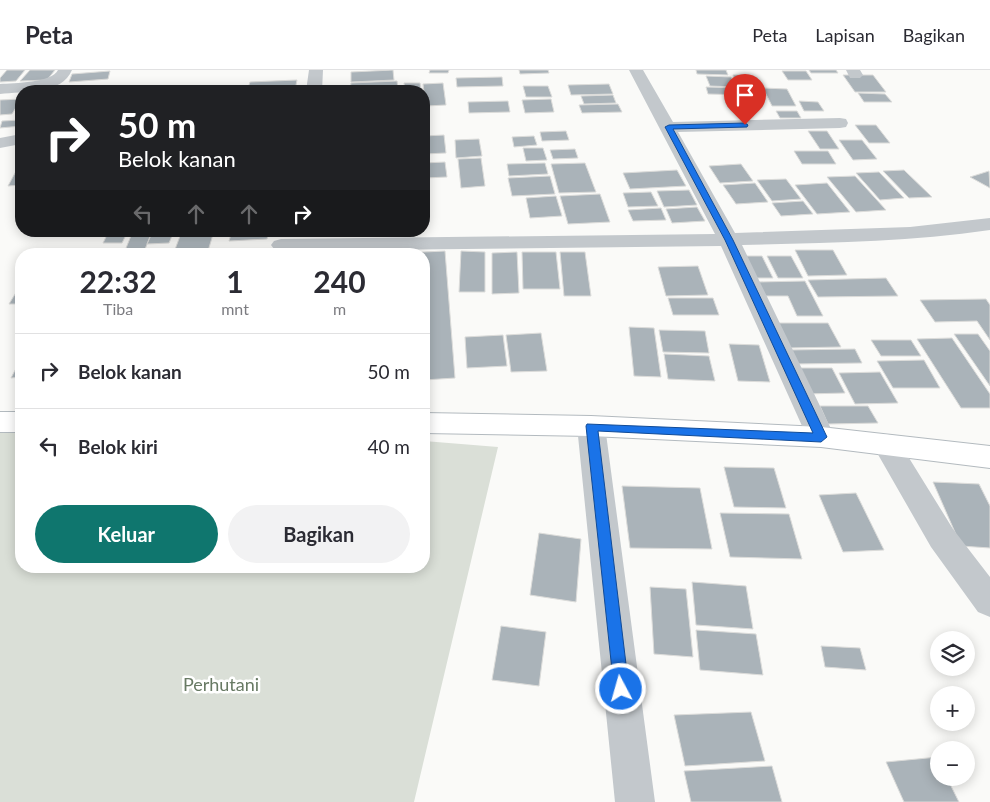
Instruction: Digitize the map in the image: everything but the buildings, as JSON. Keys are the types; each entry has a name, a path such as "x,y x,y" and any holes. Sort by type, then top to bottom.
{"street":[{"path":"35,85 52,83 62,77 65,70"},
{"path":"315,85 316,70"},
{"path":"636,70 669,127 729,240 821,437"},
{"path":"0,89 15,87"},
{"path":"669,127 840,123"},
{"path":"0,143 15,140"},
{"path":"281,243 729,240 924,233 990,224"},
{"path":"0,422 15,422"},
{"path":"430,423 591,426 821,437 990,457"},
{"path":"591,426 636,802"},
{"path":"886,444 942,538 990,602"}],"green space":[{"name":"Perhutani","path":"0,433 15,433 15,573 430,573 430,441 498,447 414,802 0,802"}],"route":[{"path":"621,689 591,426 821,437 729,240 669,127 745,125"}]}
